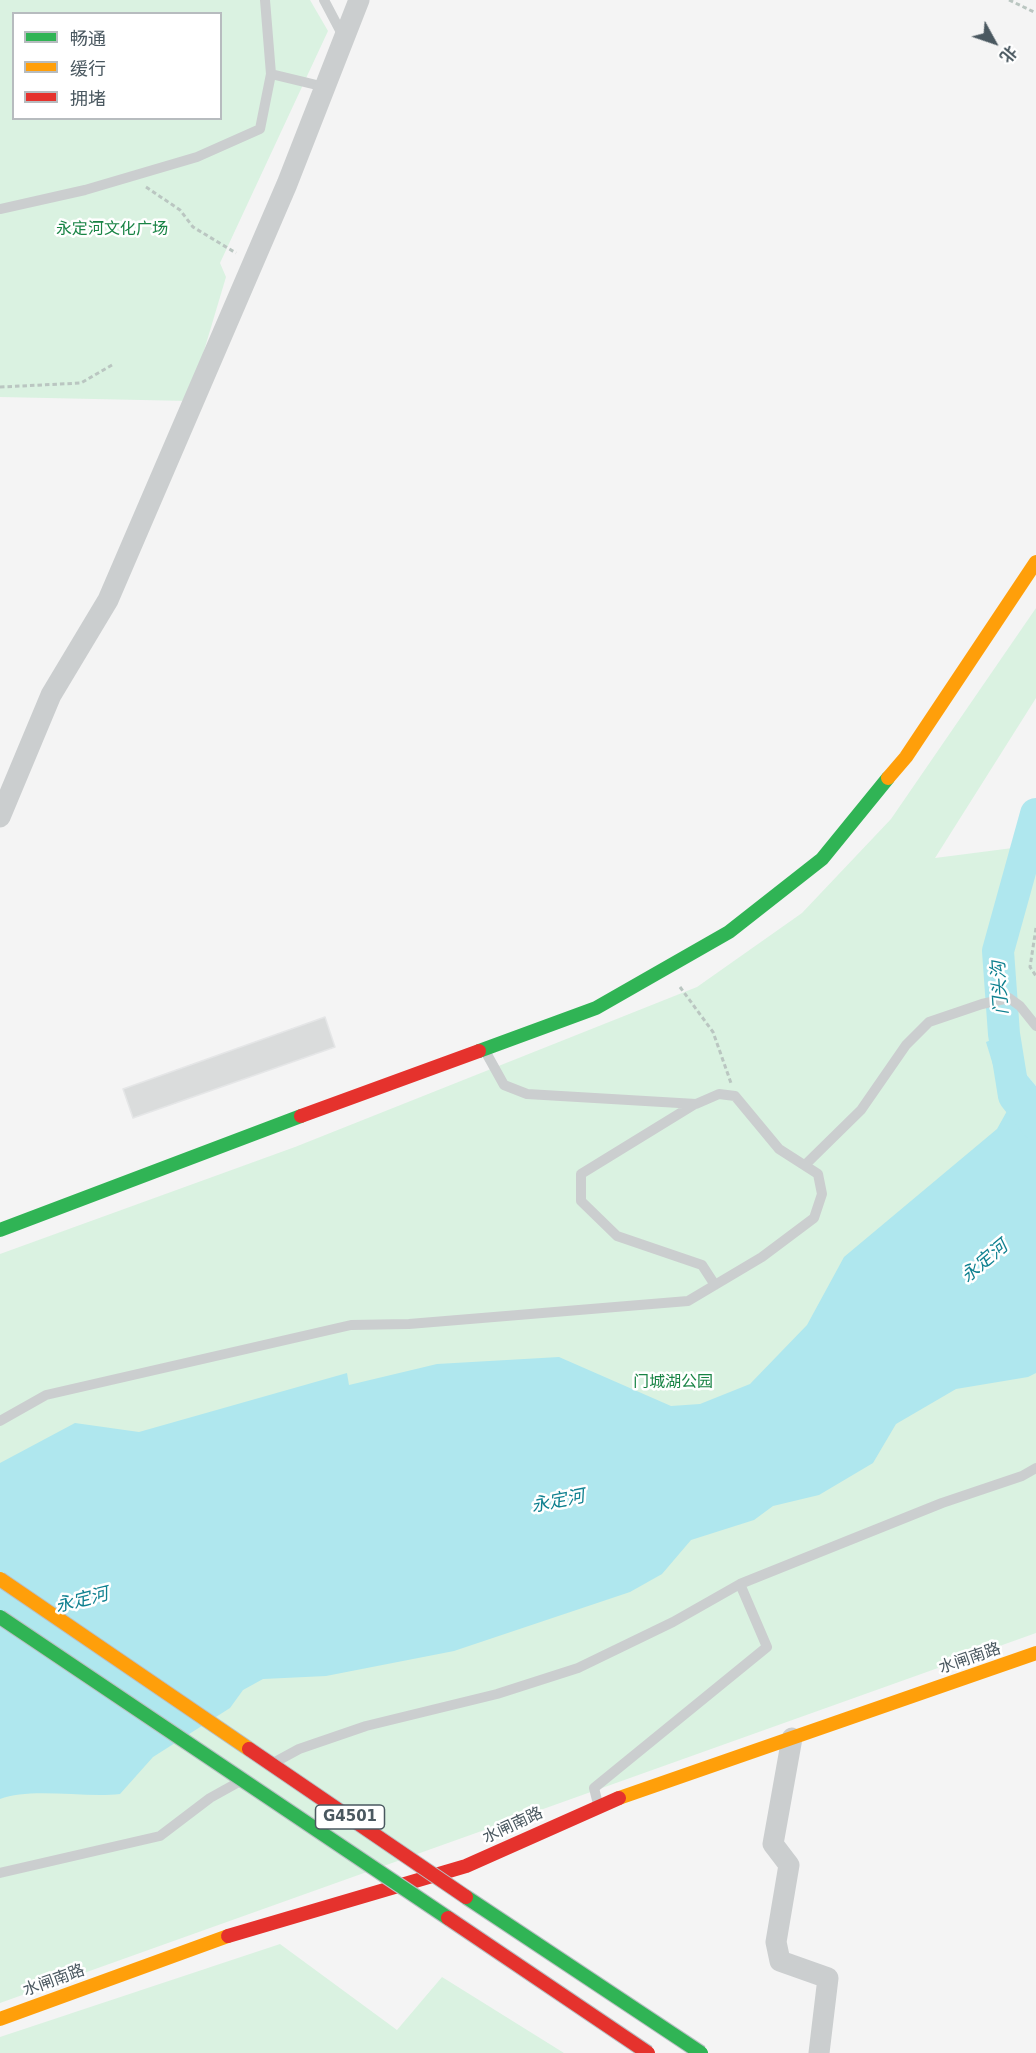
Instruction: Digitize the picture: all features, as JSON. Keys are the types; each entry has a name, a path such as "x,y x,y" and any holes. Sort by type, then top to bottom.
{"main road":[{"path":"0,1230 169,1164 596,1008 729,932 822,859 906,757 1036,562"},
{"name":"G4501","path":"0,1578 590,1981 701,2053"},
{"name":"G4501","path":"0,1617 648,2053"},
{"name":"水闸南路","path":"0,2019 249,1928 466,1866 598,1804 1036,1653"}],"street":[{"path":"0,817 51,695 108,600 253,263 359,0"},
{"path":"792,1738 774,1844 789,1865 776,1942 780,1961 828,1978 819,2053"}],"lane":[{"path":"0,209 133,176 197,157 260,129 271,74 265,0"},
{"path":"324,0 344,38"},
{"path":"271,74 324,87"},
{"path":"806,1164 861,1110 906,1045 929,1022 982,1004 1009,998 1020,1005 1036,1026"},
{"path":"483,1049 504,1085 527,1094 696,1104"},
{"path":"0,1421 46,1395 351,1325 409,1324 688,1301 716,1285 762,1257 814,1218 822,1194 818,1174 806,1164 779,1149 735,1096 719,1095 696,1104 581,1174 581,1201 617,1236 702,1265 716,1285"},
{"path":"0,1873 160,1836 210,1798 299,1749 366,1726 497,1694 578,1668 673,1622 740,1584 942,1503 1022,1476 1036,1468"},
{"path":"598,1804 594,1788 767,1647 740,1584"}],"path":[{"path":"1009,0 1036,13"},
{"path":"133,176 156,196 180,210 193,226 253,263"},
{"path":"0,387 81,383 112,365"},
{"path":"1036,928 1030,967 1036,976"},
{"path":"664,969 690,998 713,1032 735,1096"}],"green space":[{"name":"永定河文化广场","path":"0,0 310,0 328,31 220,263 226,277 189,401 0,397"},
{"name":"门城湖公园","path":"1036,608 1036,698 935,858 1036,845 1036,1086 1026,1074 1019,1038 1036,1234 1036,1633 0,2003 0,1254 295,1147 697,987 802,913 891,819"},
{"path":"280,1944 397,2030 442,1977 564,2053 0,2053 0,2037"}],"water":[{"name":"永定河","path":"1004,1035 1019,1035 1026,1074 1036,1086 1036,1373 1028,1377 956,1389 896,1424 873,1463 819,1495 773,1506 754,1520 691,1540 662,1574 630,1592 454,1651 326,1676 263,1679 243,1690 230,1708 153,1757 120,1794 42,1793 0,1799 0,1463 75,1423 139,1432 347,1373 349,1385 437,1364 559,1357 671,1406 700,1404 750,1384 807,1325 844,1257 997,1129 1007,1111 986,1042"}],"building":[{"path":"325,1017 335,1047 133,1118 123,1089"}],"waterway":[{"name":"门头沟","path":"1036,814 998,951 1004,1034 1014,1096 1036,1124"}],"traffic: fast":[{"path":"479,1051 596,1008 729,932 822,859 888,778"},
{"path":"0,1230 301,1116"},
{"path":"0,1617 448,1918"},
{"path":"466,1897 701,2053"}],"traffic: slow":[{"path":"888,778 906,757 1036,562"},
{"path":"0,1579 249,1749"},
{"path":"619,1798 1036,1653"},
{"path":"0,2019 228,1936"}],"traffic: jam":[{"path":"301,1116 479,1051"},
{"path":"249,1749 466,1897"},
{"path":"228,1936 466,1866 619,1798"},
{"path":"448,1918 648,2053"}]}
